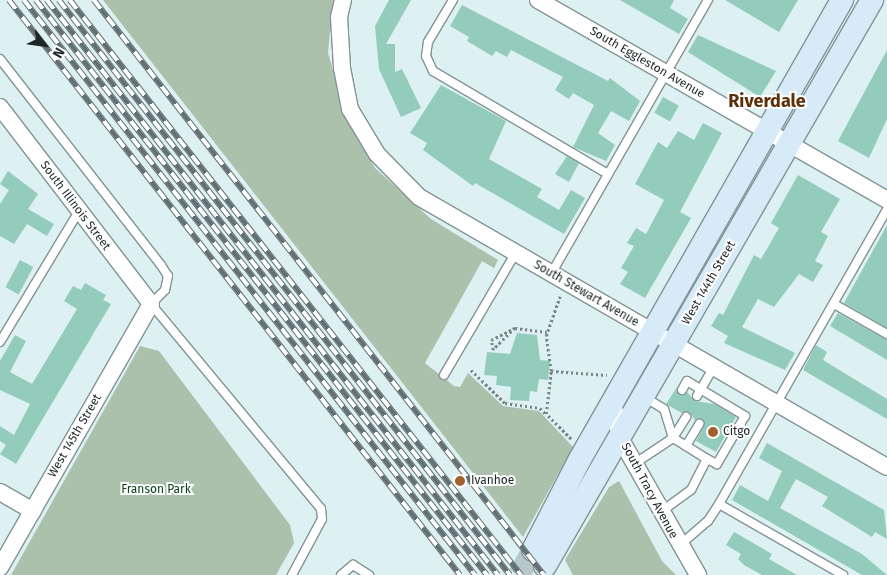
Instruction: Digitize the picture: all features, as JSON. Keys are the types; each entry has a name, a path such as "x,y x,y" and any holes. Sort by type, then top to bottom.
{"street":[{"name":"South Stewart Avenue","path":"343,0 339,17 342,68 350,109 377,154 419,197 887,467"},
{"name":"South Eggleston Avenue","path":"538,0 887,200"},
{"name":"West 144th Street","path":"842,0 613,402 539,558 620,438 872,0"},
{"name":"South Illinois Street","path":"1,109 151,304"},
{"name":"West 145th Street","path":"0,568 151,304"},
{"name":"South Tracy Avenue","path":"613,402 620,438 678,546 698,575"},
{"path":"0,492 33,510"}],"lane":[{"path":"453,0 428,42 426,56 433,71 608,174"},
{"path":"550,274 708,0"},
{"path":"0,59 161,264 168,276 165,290 151,304 321,509 322,519 292,575"},
{"path":"678,546 708,521 719,504 887,210"},
{"path":"0,342 79,211"},
{"path":"444,375 516,254"},
{"path":"834,304 887,334"},
{"path":"699,393 714,367"},
{"path":"644,397 664,408 672,438 718,464 745,416 712,401 699,393 687,381 682,390"},
{"path":"667,416 672,408"},
{"path":"634,464 672,438 686,417"},
{"path":"686,446 699,424"},
{"path":"660,512 691,490 707,459"},
{"path":"719,504 843,575"},
{"path":"341,575 353,565 369,575"}],"path":[{"path":"546,414 552,371 547,332 560,294"},
{"path":"515,328 493,350 491,340 515,328 547,332"},
{"path":"472,370 505,403 540,408 578,446"},
{"path":"552,371 607,375"}],"green space":[{"path":"103,0 333,0 328,53 348,121 375,168 431,219 498,260 494,268 482,261 425,363 454,386 460,387 468,373 503,406 539,411 573,447 523,537"},
{"name":"Franson Park","path":"140,346 159,351 290,525 294,543 276,575 11,575"},
{"path":"619,481 662,561 676,575 573,575 565,560 609,487"}],"building":[{"path":"389,0 411,0 386,44 395,44 395,72 402,69 421,108 401,117 379,69 375,26"},
{"path":"620,0 674,0 670,8 688,19 679,34"},
{"path":"725,0 798,0 779,32"},
{"path":"462,5 608,81 610,78 640,101 629,121 611,111 598,133 615,145 606,161 573,147 594,105 573,93 569,99 555,90 563,77 511,50 507,57 496,51 492,56 467,41 469,37 450,26"},
{"path":"698,35 776,71 760,97 688,52"},
{"path":"887,50 887,119 869,158 838,141"},
{"path":"441,85 506,121 489,159 542,189 537,197 559,210 571,190 585,198 564,234 475,183 473,186 423,150 427,143 410,133"},
{"path":"663,97 679,106 670,121 654,113"},
{"path":"703,123 722,133 680,212 691,218 645,298 620,284 628,272 621,268 634,246 627,243 636,228 646,234 664,200 635,184 658,142 667,148 678,131 694,140"},
{"path":"567,156 579,163 569,182 555,174"},
{"path":"8,171 38,194 28,209 54,224 47,236 27,224 14,244 0,236 0,204 9,190 0,184"},
{"path":"798,175 840,199 821,232 828,236 815,261 823,265 813,282 799,274 774,307 758,299 742,327 795,353 785,370 724,343 728,336 711,326 719,313 723,315 754,255 761,259 779,228 771,223"},
{"path":"887,225 887,328 844,303"},
{"path":"20,260 33,267 19,294 5,287"},
{"path":"85,283 106,295 103,300 111,304 16,464 0,454 6,445 0,441 0,426 14,435 30,404 0,390 0,361 15,335 26,341 10,372 32,384 77,309 64,301 73,286 81,290"},
{"path":"838,313 887,340 887,360 830,326"},
{"path":"517,333 537,335 540,360 550,361 548,380 539,379 537,392 530,391 529,401 510,400 511,387 496,385 497,376 484,375 487,352 510,354"},
{"path":"816,345 827,352 823,360 887,399 887,419 803,370"},
{"path":"677,387 680,395 687,392 695,401 715,404 736,417 716,452 696,441 704,426 702,419 695,420 689,412 682,413 666,404"},
{"path":"767,443 884,510 887,539 875,532 872,537 822,506 828,497 796,479 780,508 862,554 887,575 862,575 732,500 740,485 768,501 782,471 759,458"},
{"path":"734,532 772,554 769,559 797,575 762,575 744,565 738,559 741,554 726,545"}],"tunnel":[{"path":"519,575 533,550"}],"railway":[{"path":"9,0 460,575"},
{"path":"24,0 475,575"},
{"path":"36,0 487,575"},
{"path":"47,0 498,575"},
{"path":"59,0 510,575"},
{"path":"70,0 521,575"},
{"path":"94,0 544,575"}],"place":[{"name":"Citgo","path":"713,432"},
{"name":"Ivanhoe","path":"460,481"}],"district":[{"name":"Riverdale","path":"767,101"}]}
